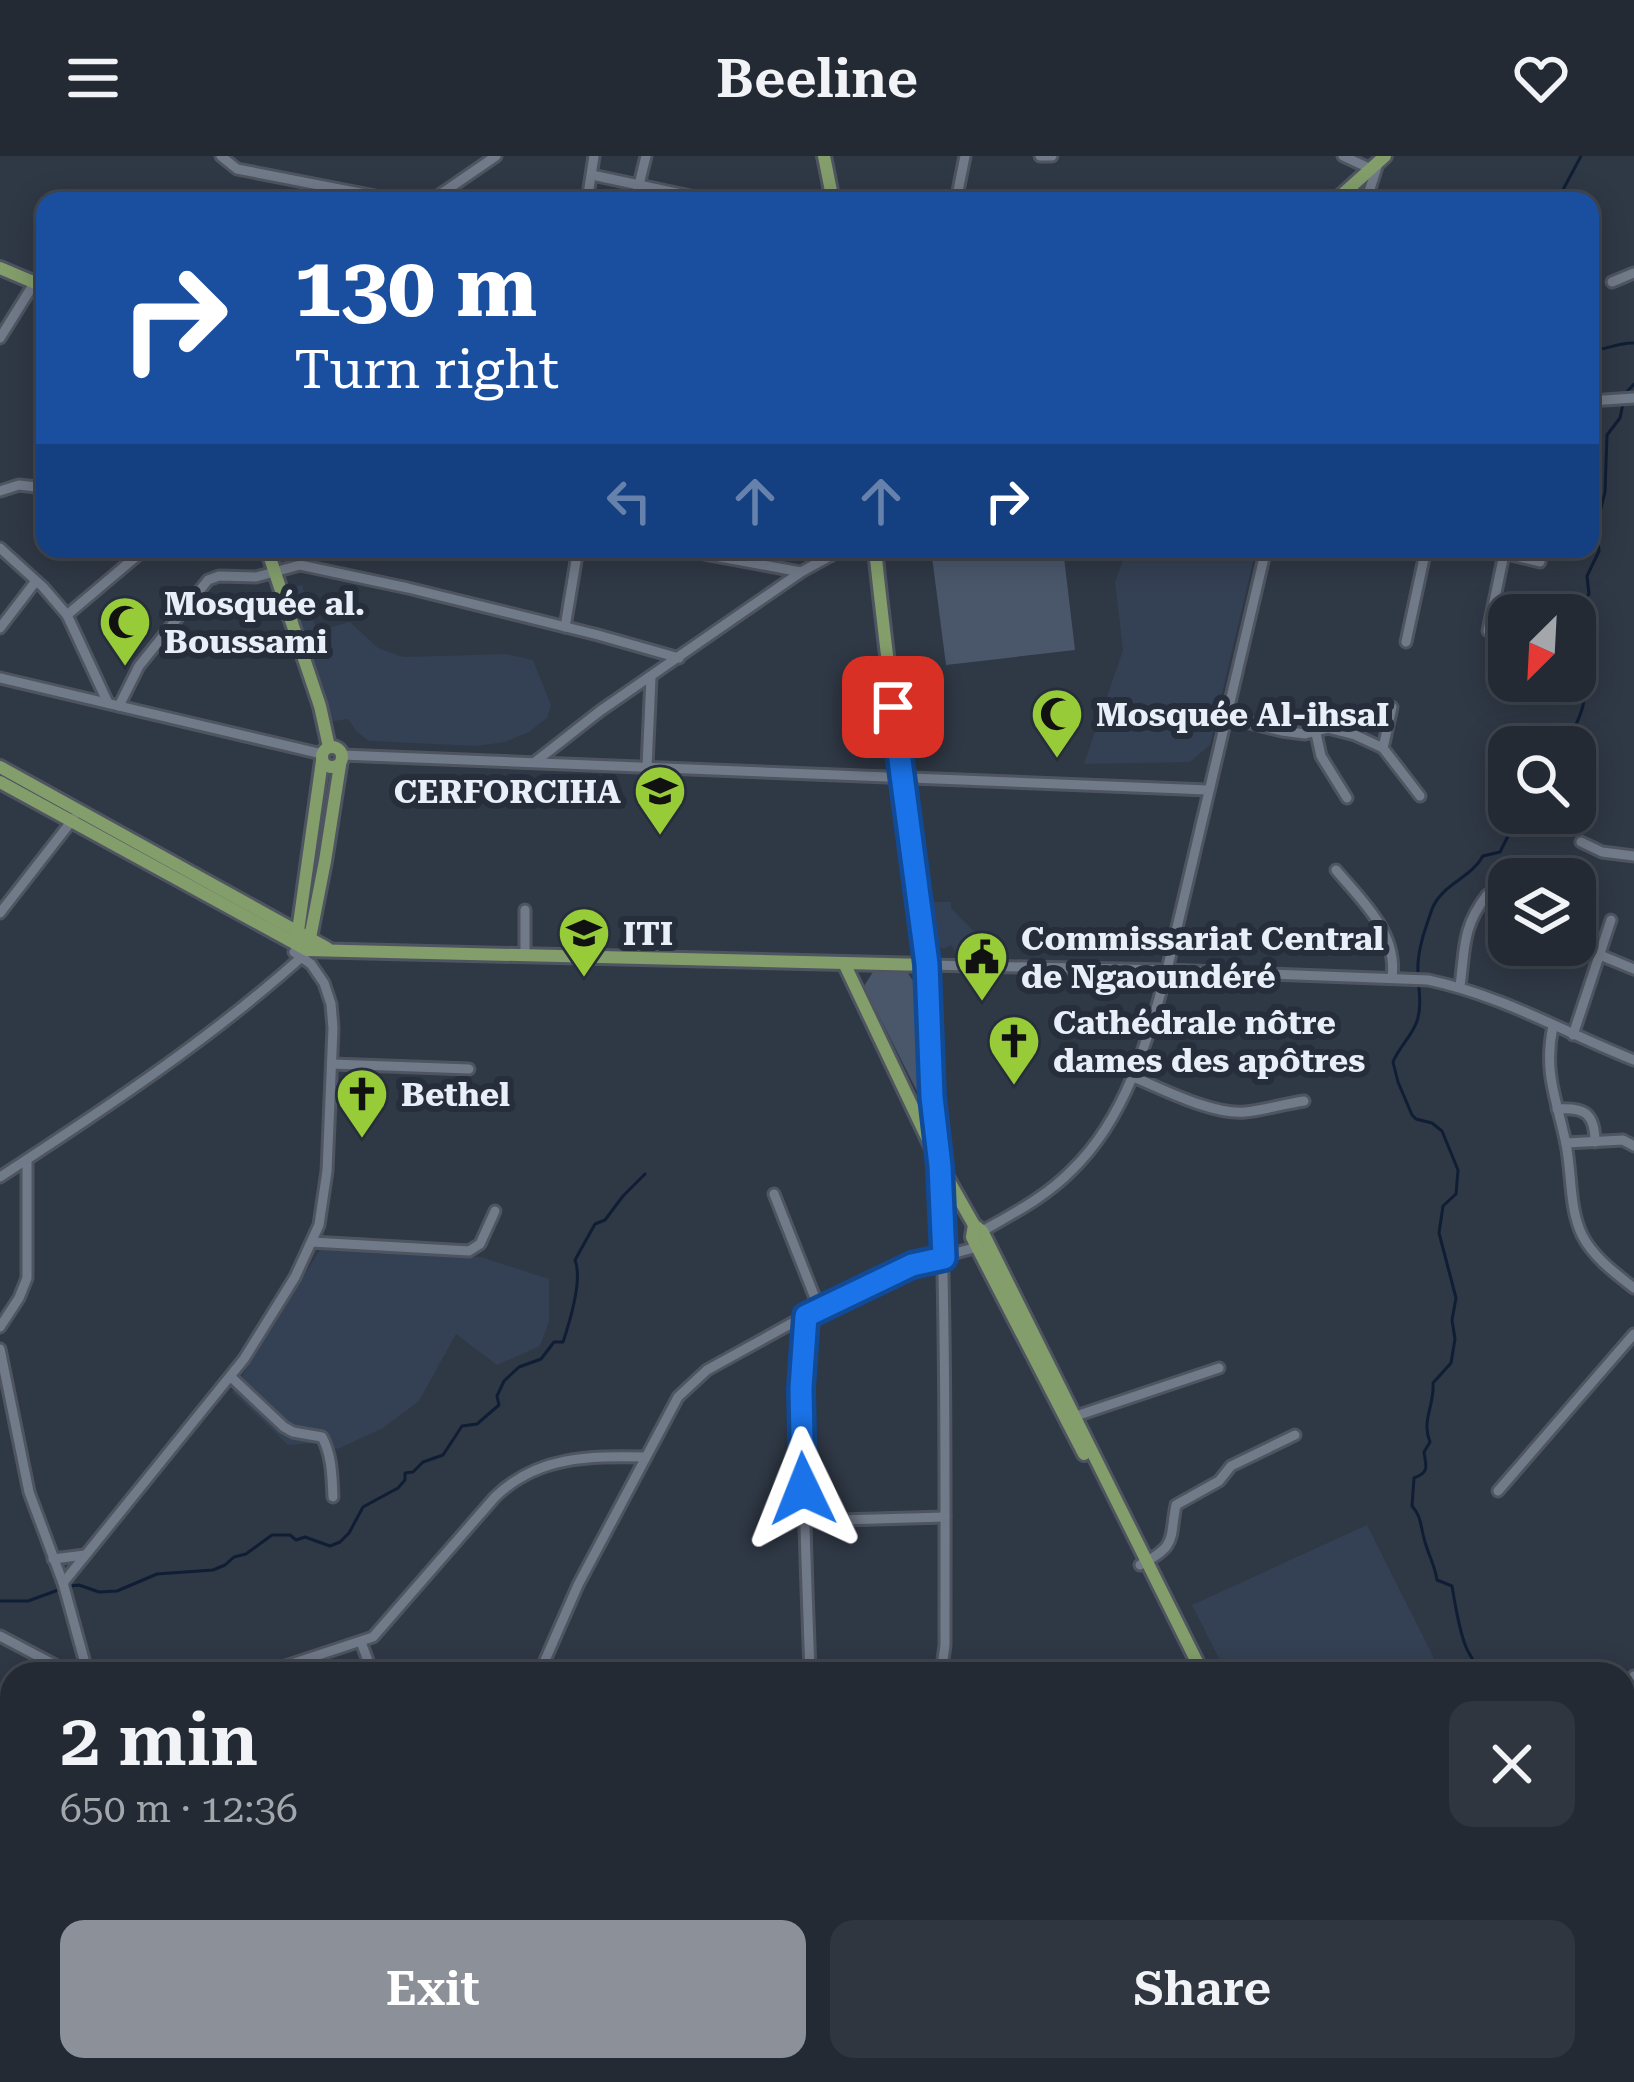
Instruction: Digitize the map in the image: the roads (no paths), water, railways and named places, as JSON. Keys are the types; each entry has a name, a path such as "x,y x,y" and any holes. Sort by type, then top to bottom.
{"main road":[{"path":"824,156 828,192"},
{"path":"1345,192 1379,160"},
{"path":"0,268 36,283"},
{"path":"270,558 320,706 325,754 308,858 301,946"},
{"path":"876,558 927,964 940,1166"},
{"path":"301,946 325,861 341,760 339,749 325,754"},
{"path":"0,767 75,816 301,946 334,951 927,964"},
{"path":"0,782 75,816"},
{"path":"308,858 325,861"},
{"path":"844,963 940,1166 1193,1662"}],"street":[{"path":"220,156 237,169 355,192"},
{"path":"450,192 496,156"},
{"path":"588,192 594,156"},
{"path":"636,192 646,156"},
{"path":"958,192 965,156"},
{"path":"1040,156 1052,156"},
{"path":"1342,156 1379,160 1369,192"},
{"path":"592,175 671,192"},
{"path":"1612,282 1634,273"},
{"path":"0,338 36,290"},
{"path":"0,491 19,484 36,487"},
{"path":"0,548 67,615 114,705"},
{"path":"67,615 134,558"},
{"path":"566,627 577,558"},
{"path":"726,558 801,572"},
{"path":"536,762 600,711 827,558"},
{"path":"541,1662 645,1457 688,1385 819,1308 912,1265 944,1258 1024,1208 1072,1170 1115,1112 1148,1036 1167,970 1265,558"},
{"path":"1406,642 1424,558"},
{"path":"1496,594 1503,558"},
{"path":"1527,558 1540,562"},
{"path":"114,705 208,580 256,577 300,565 680,658"},
{"path":"0,628 36,581"},
{"path":"646,766 651,677"},
{"path":"0,678 325,754"},
{"path":"1383,748 1392,707"},
{"path":"1226,717 1282,731 1305,734 1328,728 1355,735 1383,748 1420,796"},
{"path":"1315,729 1322,755 1347,798"},
{"path":"341,760 536,762 1208,790"},
{"path":"0,913 75,816"},
{"path":"1581,842 1602,852 1634,856"},
{"path":"1336,870 1384,929 1394,963 1392,978"},
{"path":"1460,986 1468,925 1487,895"},
{"path":"524,954 525,910"},
{"path":"1573,1035 1611,920"},
{"path":"0,1177 168,1065 260,993 301,946 328,993 333,1028 324,1208 312,1242 231,1377 64,1587"},
{"path":"1600,955 1634,969"},
{"path":"927,964 1428,980 1460,986 1634,1060"},
{"path":"1553,1026 1551,1090 1566,1143 1576,1220 1584,1240 1634,1288"},
{"path":"332,1064 469,1069"},
{"path":"1132,1076 1230,1111 1304,1101"},
{"path":"1557,1109 1577,1108 1589,1114 1595,1142"},
{"path":"1566,1143 1623,1140 1634,1146"},
{"path":"0,1327 27,1278 27,1159"},
{"path":"940,1166 943,1661"},
{"path":"774,1194 819,1308"},
{"path":"312,1242 469,1251 480,1244 494,1211"},
{"path":"806,1316 801,1388 810,1662"},
{"path":"1498,1491 1634,1334"},
{"path":"0,1349 25,1479 85,1662"},
{"path":"1071,1418 1219,1369"},
{"path":"231,1377 284,1427 322,1436 333,1497"},
{"path":"1143,1563 1161,1553 1174,1532 1176,1505 1219,1481 1232,1466 1295,1435"},
{"path":"299,1662 373,1637 494,1497 533,1469 573,1459 645,1457"},
{"path":"805,1521 945,1517"},
{"path":"53,1558 85,1555"},
{"path":"0,1636 49,1662"},
{"path":"362,1642 369,1662"}],"waterway":[{"path":"1562,192 1581,156"},
{"path":"1599,349 1634,343"},
{"path":"1599,516 1605,492 1607,435 1634,384"},
{"path":"1589,594 1587,576 1596,558"},
{"path":"1575,726 1584,702"},
{"path":"1474,1662 1452,1586 1437,1580 1412,1506 1414,1478 1426,1468 1433,1383 1451,1363 1455,1339 1456,1298 1439,1233 1443,1206 1456,1194 1458,1170 1442,1131 1412,1115 1393,1062 1417,1021 1419,957 1432,909 1442,893 1483,856 1500,852 1509,834"},
{"path":"70,1586 117,1591 157,1574 213,1570 272,1535 305,1537 330,1546 340,1542 363,1507 398,1488 405,1473 443,1455 462,1426 477,1424 499,1405 497,1396 504,1381 519,1367 541,1359 554,1342 563,1342 577,1289 575,1260 595,1224 605,1220 645,1174"},
{"path":"0,1601 28,1601 61,1589"}],"place":[{"name":"Mosquée al. Boussami","path":"125,668"},
{"name":"Mosquée Al-ihsaI","path":"1057,760"},
{"name":"CERFORCIHA","path":"660,837"},
{"name":"ITI","path":"584,979"},
{"name":"Commissariat Central de Ngaoundéré","path":"982,1003"},
{"name":"Cathédrale nôtre dames des apôtres","path":"1014,1087"},
{"name":"Bethel","path":"362,1140"}]}
